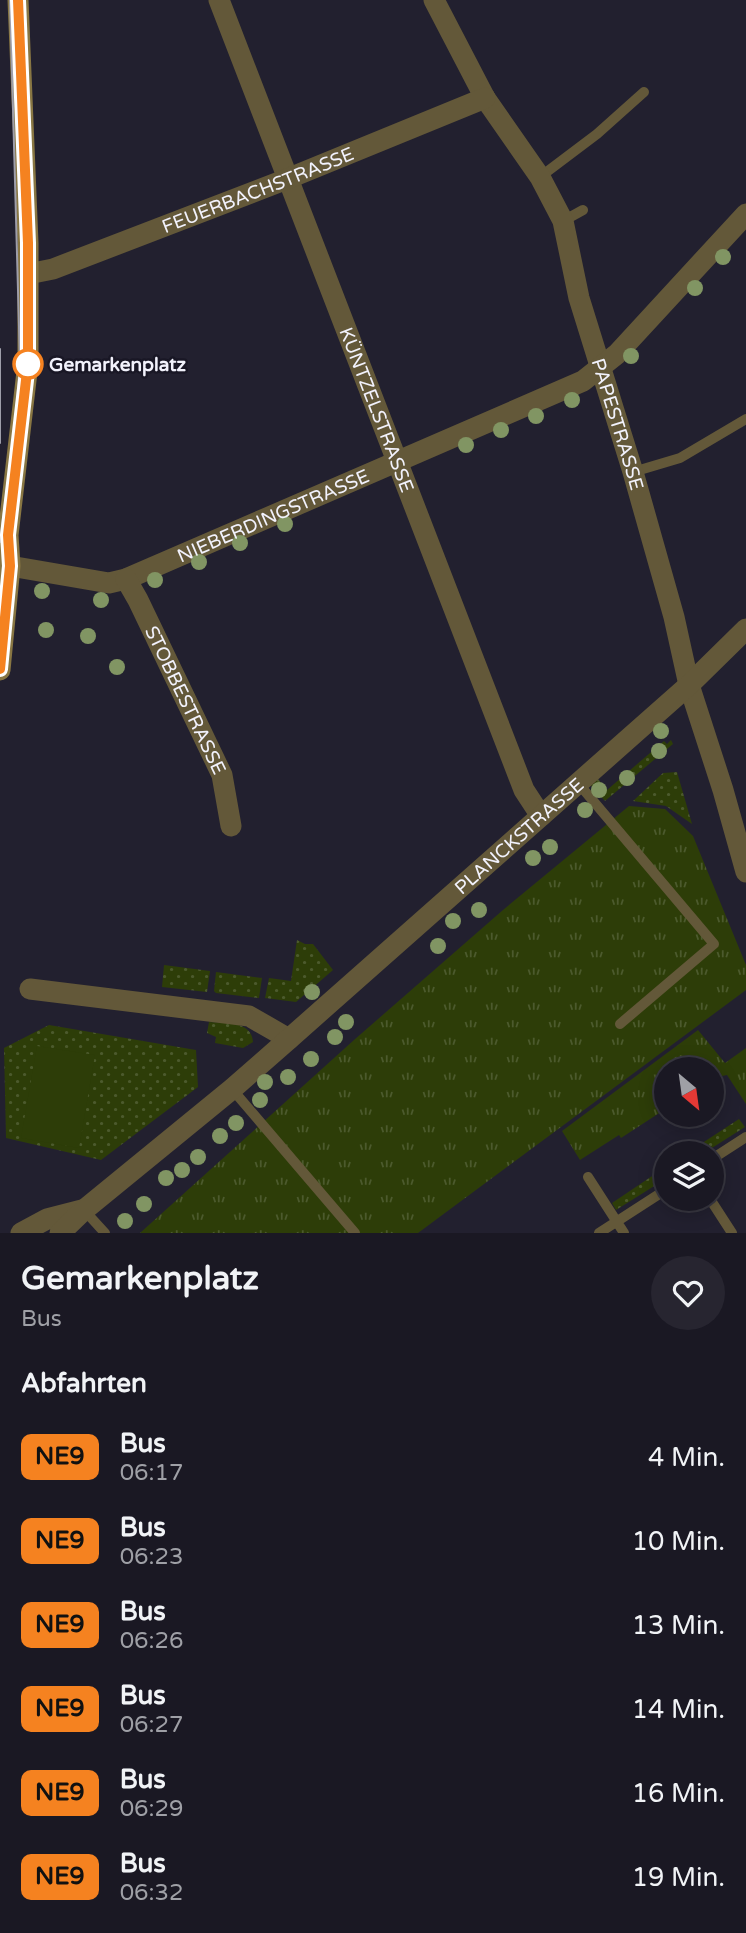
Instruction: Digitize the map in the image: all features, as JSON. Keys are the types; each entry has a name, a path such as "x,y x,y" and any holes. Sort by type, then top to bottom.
{"main road":[{"path":"0,670 10,566 8,535 28,363 22,3"}],"street":[{"name":"KÜNTZELSTRASSE","path":"219,0 524,790 541,816"},
{"name":"PAPESTRASSE","path":"434,0 485,97 540,177 563,221 579,298 633,472 674,617 689,685 746,872"},
{"name":"FEUERBACHSTRASSE","path":"28,274 53,269 288,179 485,97"},
{"name":"NIEBERDINGSTRASSE","path":"10,566 108,583 126,579 583,381 602,367 652,317 746,214"},
{"name":"STOBBESTRASSE","path":"126,579 222,775 231,826"},
{"name":"PLANCKSTRASSE","path":"60,1233 84,1210 289,1040 689,685 746,629"},
{"path":"30,989 248,1016 289,1040"},
{"name":"PLANCKSTRASSE","path":"21,1233 47,1219 84,1210"}],"lane":[{"path":"540,177 597,134 644,92"},
{"path":"563,221 583,210"},
{"path":"633,472 680,458 746,419"},
{"path":"578,783 714,944 620,1024"},
{"path":"232,1089 355,1233"},
{"path":"724,1151 746,1137"},
{"path":"587,1177 624,1233"},
{"path":"599,1233 654,1197"},
{"path":"84,1210 105,1233"},
{"path":"718,1211 732,1233"}],"green space":[{"path":"671,740 673,744 605,801 587,781 598,779 607,790 664,741 667,744"},
{"path":"677,772 692,824 666,806 633,801 663,773"},
{"path":"629,806 665,809 693,836 746,965 746,990 418,1233 140,1233 354,1040 503,910"},
{"path":"297,940 313,944 333,970 296,1002 265,998 269,978 291,981"},
{"path":"164,965 210,971 207,992 162,987"},
{"path":"216,972 262,978 259,998 216,993"},
{"path":"209,1022 237,1024 248,1030 253,1042 243,1048 215,1043 216,1037 207,1033"},
{"path":"49,1025 196,1050 198,1087 101,1160 6,1138 4,1048"},
{"path":"698,1030 720,1057 662,1057"},
{"path":"37,1046 95,1055 79,1148 21,1138"},
{"path":"746,1048 746,1104 727,1075 724,1076 724,1062"},
{"path":"654,1063 654,1116 580,1160 562,1131"},
{"path":"739,1119 745,1127 723,1141 705,1141"},
{"path":"654,1175 654,1186 616,1210 612,1203"}],"tram line":[{"path":"0,542 20,363 10,0"},
{"path":"0,349 0,443"}],"bus line":[{"name":"NE9","path":"0,669 10,566 8,535 11,502 28,363 28,243 18,0"}],"place":[{"name":"Gemarkenplatz","path":"28,364"}]}
